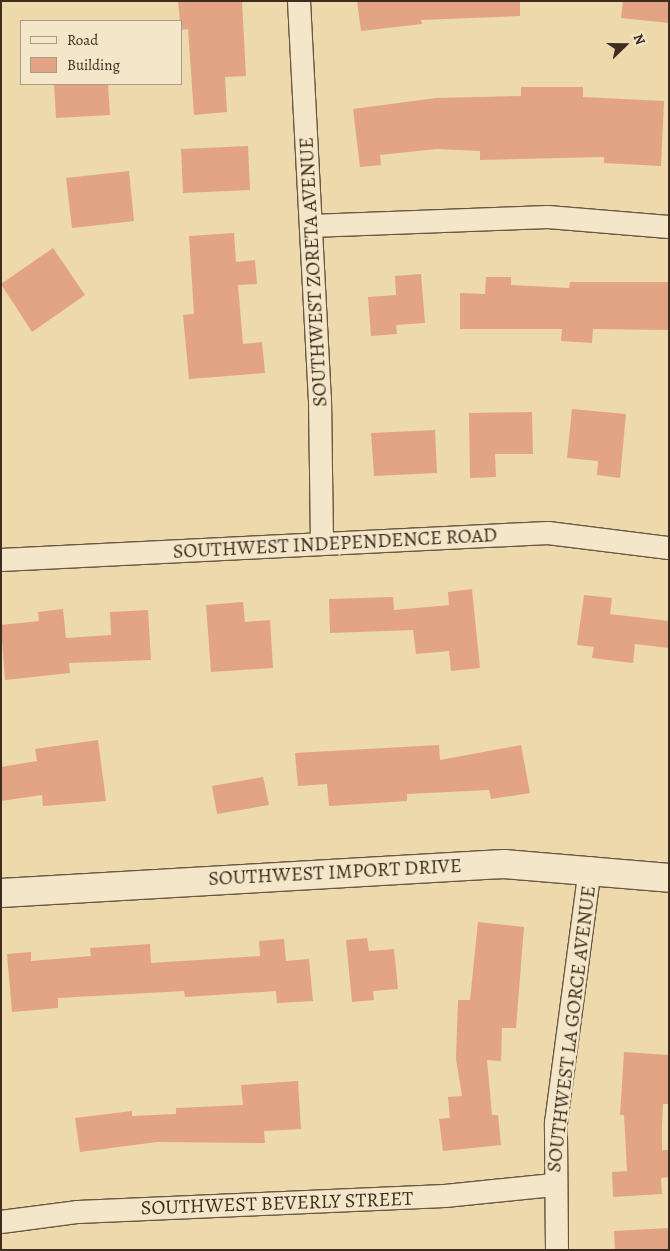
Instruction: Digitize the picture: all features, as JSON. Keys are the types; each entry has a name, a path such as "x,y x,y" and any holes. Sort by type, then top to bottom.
{"street":[{"name":"SOUTHWEST ZORETA AVENUE","path":"299,1 311,226 322,542"},
{"path":"311,226 548,217 669,227"},
{"name":"SOUTHWEST INDEPENDENCE ROAD","path":"1,560 322,542 548,533 669,548"},
{"name":"SOUTHWEST IMPORT DRIVE","path":"1,892 338,870 504,864 590,868 669,878"},
{"name":"SOUTHWEST LA GORCE AVENUE","path":"557,1250 553,1185 556,1123 590,868"},
{"name":"SOUTHWEST BEVERLY STREET","path":"1,1222 78,1212 455,1196 553,1185"}],"building":[{"path":"178,1 242,1 246,76 225,77 227,112 194,115 188,29 182,30 182,20 180,20"},
{"path":"357,1 520,1 520,16 421,20 422,24 361,31"},
{"path":"623,1 669,1 669,23 621,18"},
{"path":"54,85 108,85 110,115 56,118"},
{"path":"521,87 583,87 583,97 664,101 661,166 604,163 604,157 480,160 480,151 437,149 380,155 381,165 360,167 353,109 436,98 521,96"},
{"path":"248,146 250,190 183,193 181,149"},
{"path":"129,171 134,221 72,228 66,178"},
{"path":"234,233 236,262 255,260 257,284 238,285 243,344 262,342 265,373 189,379 183,315 194,314 189,236"},
{"path":"53,248 85,295 32,332 1,284"},
{"path":"421,274 425,323 396,325 397,334 371,336 368,297 396,295 395,276"},
{"path":"486,277 511,277 511,285 569,288 570,282 669,282 669,330 593,329 592,343 561,341 562,329 460,329 460,293 485,294"},
{"path":"572,409 626,414 620,478 597,475 598,461 567,458"},
{"path":"532,412 533,454 495,454 496,477 470,478 469,413"},
{"path":"435,430 437,473 374,476 371,433"},
{"path":"472,589 480,668 451,671 449,651 416,654 413,630 330,633 329,599 393,597 394,610 449,605 448,592"},
{"path":"584,595 612,598 610,614 669,621 669,648 635,644 633,663 592,658 594,647 577,645"},
{"path":"243,602 245,622 270,620 273,668 211,672 206,605"},
{"path":"63,609 66,638 111,635 110,612 148,610 151,660 69,663 70,673 5,680 1,625 39,621 38,612"},
{"path":"98,740 106,801 43,806 42,795 1,801 1,767 37,761 35,749"},
{"path":"439,745 440,760 521,745 530,793 491,799 489,790 407,794 407,801 329,806 327,784 298,786 295,753"},
{"path":"263,777 269,805 217,814 212,786"},
{"path":"478,922 524,927 516,1028 502,1028 501,1061 487,1060 492,1115 498,1115 501,1145 443,1151 439,1119 450,1118 448,1097 462,1096 456,1059 458,1000 470,1000"},
{"path":"367,938 369,951 394,949 398,989 373,991 374,1000 352,1002 346,940"},
{"path":"284,939 286,961 309,959 313,1001 277,1003 276,991 185,997 184,991 58,998 58,1008 12,1012 7,954 31,952 31,961 91,956 90,948 150,944 151,963 260,956 259,941"},
{"path":"624,1052 669,1055 669,1104 663,1104 662,1150 669,1150 669,1177 661,1178 662,1194 613,1197 612,1172 627,1171 624,1115 620,1115"},
{"path":"298,1081 301,1129 264,1131 265,1143 157,1142 80,1152 75,1118 132,1111 132,1116 176,1114 176,1108 243,1105 241,1085"},
{"path":"669,1228 669,1250 615,1250 614,1231"}]}
